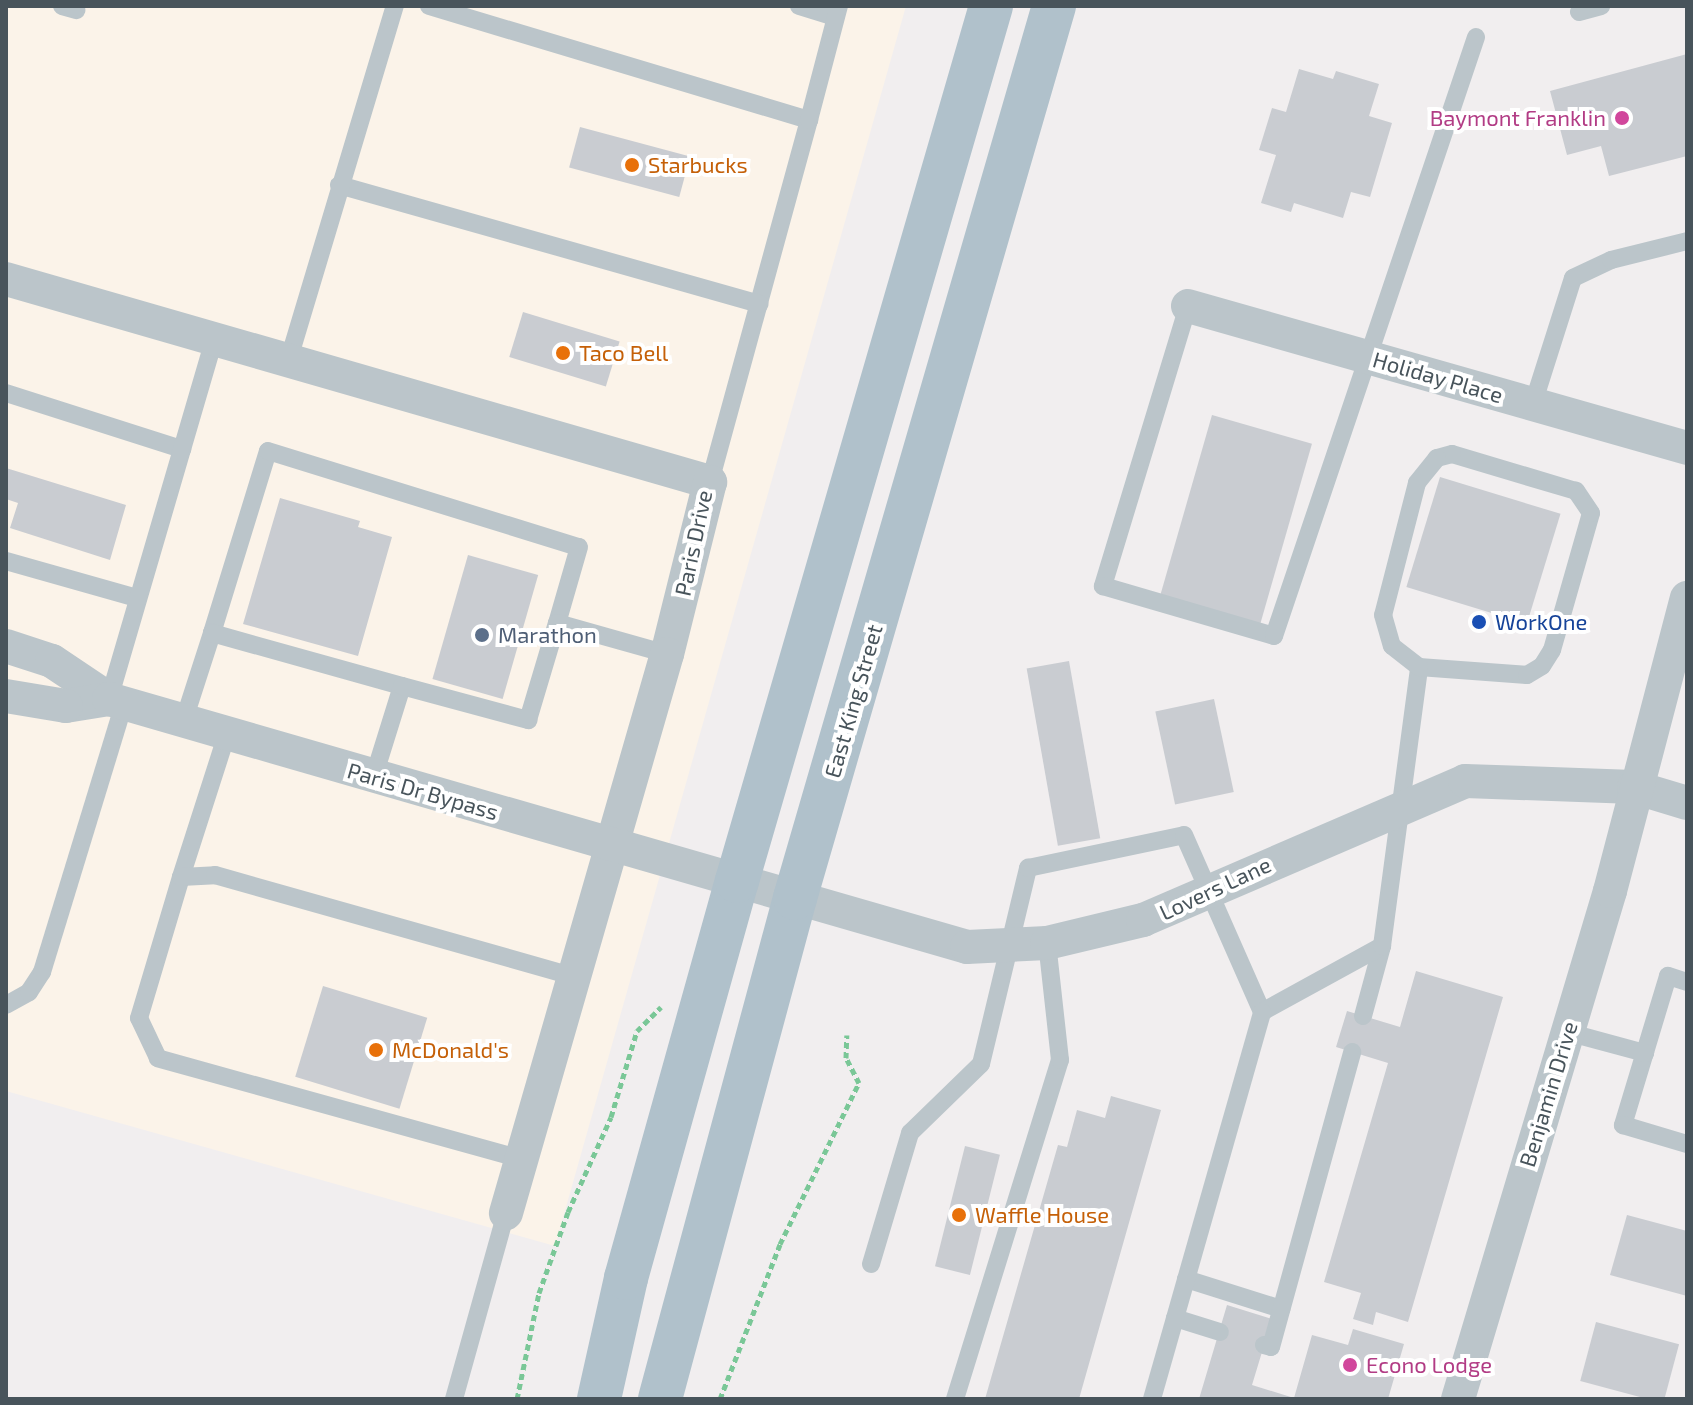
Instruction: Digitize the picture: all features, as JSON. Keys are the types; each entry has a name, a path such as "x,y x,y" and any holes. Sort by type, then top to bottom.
{"main road":[{"path":"599,1399 626,1278 737,881 991,6"},
{"name":"East King Street","path":"660,1399 795,898 1054,6"}],"street":[{"name":"Paris Drive","path":"6,279 710,482 667,654 506,1213"},
{"name":"Holiday Place","path":"1188,306 1687,448"},
{"name":"Benjamin Drive","path":"1458,1399 1610,891 1634,787 1687,598"},
{"name":"Paris Dr Bypass","path":"6,646 64,667 116,702 226,737 374,776 737,881"},
{"name":"Paris Dr Bypass","path":"6,696 66,706 116,702"},
{"name":"Lovers Lane","path":"737,881 967,947 1047,943 1143,920 1400,805 1465,781 1634,787 1687,803"}],"lane":[{"path":"288,362 395,6"},
{"path":"429,6 809,120"},
{"path":"710,482 837,12 799,6"},
{"path":"1579,12 1601,6"},
{"path":"1188,306 1103,586 1274,636 1476,37"},
{"path":"339,185 759,304"},
{"path":"1533,404 1573,278 1611,260 1687,241"},
{"path":"6,1005 29,992 42,972 116,702 137,598 214,341"},
{"path":"6,393 182,449"},
{"path":"183,723 268,451 579,547 528,720 212,633"},
{"path":"1452,454 1576,491 1591,513 1552,650 1542,666 1527,675 1419,667 1392,646 1383,615 1417,483 1437,458 1452,454"},
{"path":"6,561 137,598"},
{"path":"557,623 667,654"},
{"path":"1363,1016 1382,946 1419,667"},
{"path":"374,776 402,686"},
{"path":"226,737 139,1018 158,1058 521,1159"},
{"path":"871,1264 910,1133 981,1064 1028,868 1184,835 1262,1012 1152,1399"},
{"path":"181,877 215,875 575,977"},
{"path":"955,1399 1060,1060 1047,943"},
{"path":"1262,1012 1382,946"},
{"path":"1687,982 1668,976 1623,1125 1687,1144"},
{"path":"1567,1032 1645,1053"},
{"path":"1264,1345 1271,1347 1352,1052"},
{"path":"454,1399 506,1213"},
{"path":"1186,1279 1281,1309"},
{"path":"1175,1318 1220,1332"}],"path":[{"path":"517,1399 539,1293 568,1212 611,1117 637,1031 669,993"},
{"path":"720,1399 780,1244 859,1083 846,1058 847,1035"}],"shaded area":[{"path":"6,6 906,6 555,1246 6,1091"}],"building":[{"name":"Baymont Franklin","path":"1687,54 1687,156 1609,176 1601,146 1567,155 1550,91"},
{"path":"1299,69 1333,79 1336,71 1379,84 1369,116 1392,123 1370,197 1351,192 1343,218 1294,203 1291,212 1261,203 1276,155 1259,150 1272,108 1286,112"},
{"path":"580,127 690,157 679,197 569,168"},
{"path":"523,312 620,342 606,386 509,357"},
{"path":"1212,415 1312,444 1259,627 1159,599"},
{"path":"6,468 126,505 110,560 10,528 18,503 6,499"},
{"path":"1440,477 1560,514 1527,624 1406,587"},
{"path":"280,498 360,521 358,527 392,537 358,656 243,624"},
{"path":"468,555 538,575 503,699 432,679"},
{"path":"1069,661 1100,838 1058,846 1027,668"},
{"path":"1214,699 1234,792 1175,804 1155,711"},
{"path":"1416,971 1503,997 1408,1322 1376,1312 1373,1325 1353,1319 1361,1293 1324,1282 1388,1063 1336,1047 1347,1011 1400,1027"},
{"path":"323,986 427,1018 399,1109 295,1077"},
{"path":"1111,1096 1161,1110 1079,1399 985,1399 1058,1145 1067,1147 1077,1110 1105,1118"},
{"path":"965,1146 1000,1155 970,1275 935,1266"},
{"path":"1627,1215 1687,1231 1687,1296 1610,1275"},
{"name":"Econo Lodge","path":"1227,1305 1272,1319 1252,1385 1294,1398 1312,1335 1348,1345 1353,1329 1404,1344 1388,1399 1199,1399"},
{"path":"1596,1322 1679,1344 1664,1399 1648,1399 1580,1381"}],"place":[{"name":"Baymont Franklin","path":"1622,118"},
{"name":"Starbucks","path":"632,165"},
{"name":"Taco Bell","path":"563,353"},
{"name":"WorkOne","path":"1479,622"},
{"name":"Marathon","path":"482,635"},
{"name":"McDonald's","path":"376,1050"},
{"name":"Waffle House","path":"959,1215"},
{"name":"Econo Lodge","path":"1350,1365"}]}
